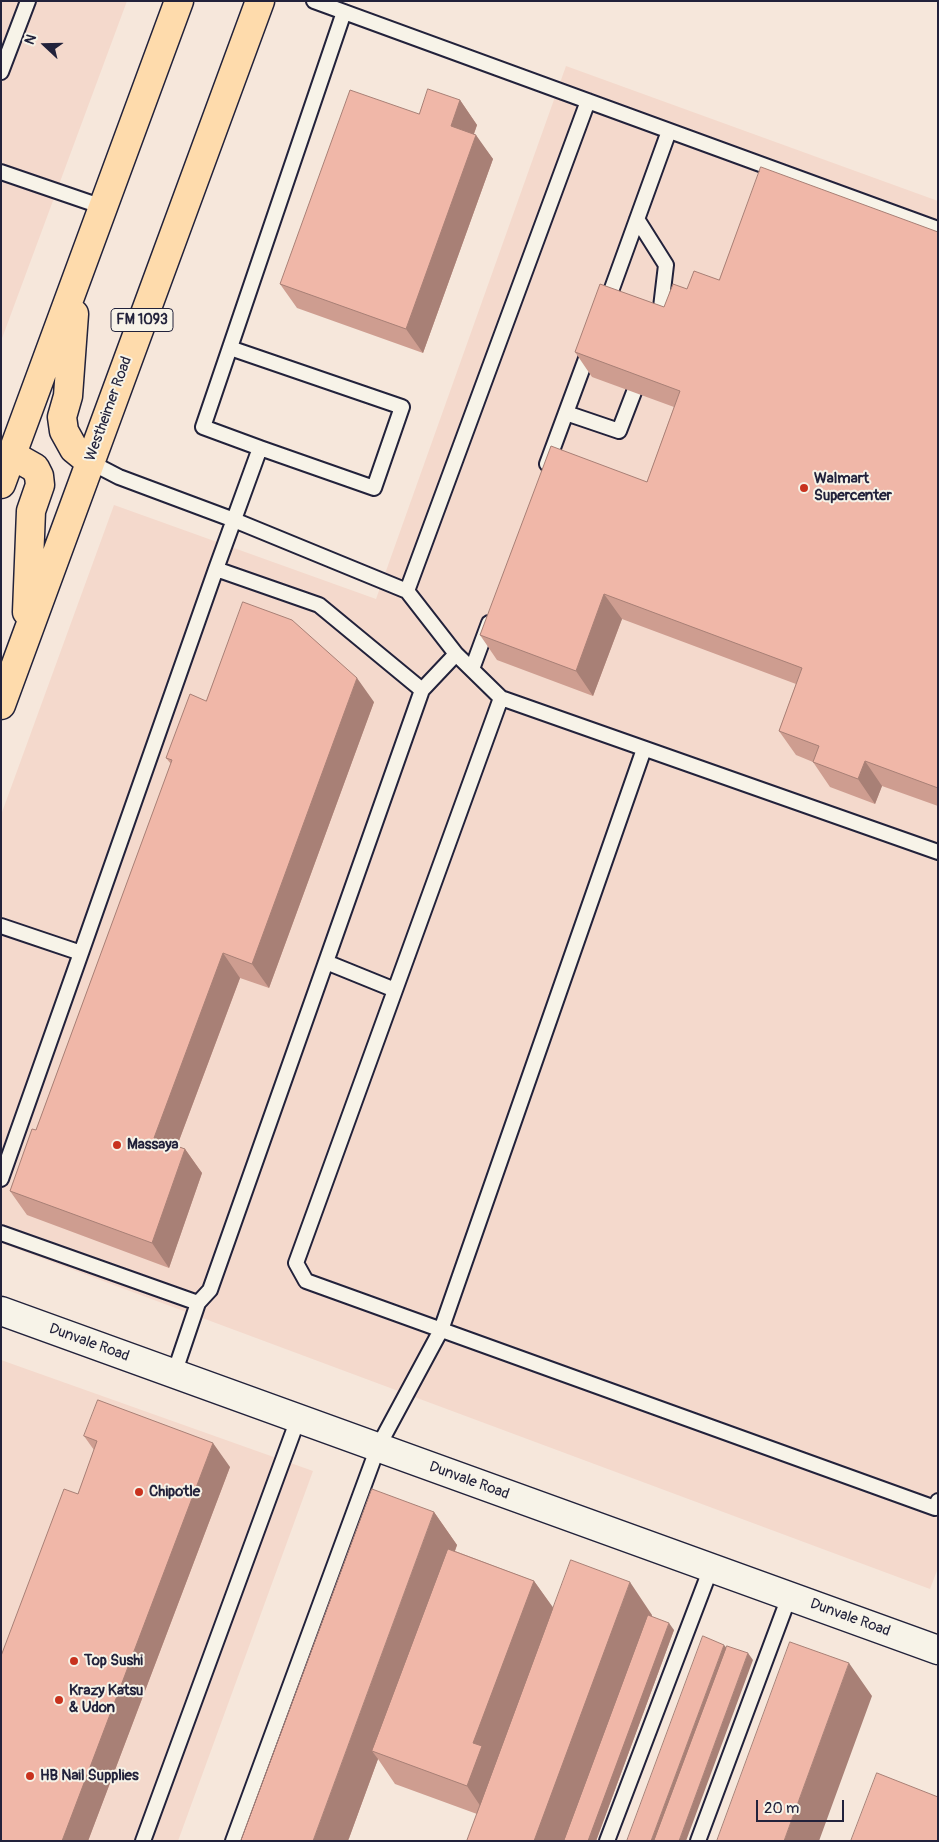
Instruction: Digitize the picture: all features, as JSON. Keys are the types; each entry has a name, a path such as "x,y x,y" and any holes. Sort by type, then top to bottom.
{"main road":[{"path":"1,484 7,453 76,282 179,1"},
{"name":"Westheimer Road","path":"1,705 260,1"},
{"path":"76,282 68,396 62,417 64,431 74,449 90,462"},
{"path":"7,453 35,468 39,476 40,485 31,511 25,639"}],"street":[{"name":"Dunvale Road","path":"1,1311 938,1650"}],"lane":[{"path":"1,72 28,1"},
{"path":"314,1 938,230"},
{"path":"230,348 402,407 374,488 203,427 344,12"},
{"path":"407,591 588,101"},
{"path":"600,321 669,131"},
{"path":"1,172 103,208"},
{"path":"637,219 666,265 659,324"},
{"path":"542,477 593,339"},
{"path":"566,413 619,431 634,392"},
{"path":"1,1179 260,448"},
{"path":"90,462 119,477 234,520 407,591 456,654 501,698 938,852"},
{"path":"216,569 319,605 422,690"},
{"path":"472,669 492,614"},
{"path":"174,1374 198,1303 210,1290 422,690 456,654"},
{"path":"501,698 296,1263 306,1281 935,1508 938,1501"},
{"path":"234,1841 378,1448 442,1330 644,748"},
{"path":"1,926 81,953"},
{"path":"326,962 395,990"},
{"path":"1,1233 198,1303"},
{"path":"143,1841 298,1419"},
{"path":"607,1841 711,1568"},
{"path":"698,1841 790,1597"}],"shaded area":[{"path":"1,1 127,1 1,341"},
{"path":"566,66 938,201 938,1568 930,1589 1,1243 1,815 114,505 376,599"},
{"path":"1,1360 313,1471 178,1841 1,1841"}],"building":[{"path":"428,89 460,100 451,126 476,135 406,329 280,284 350,90 419,114"},
{"name":"Walmart Supercenter","path":"761,167 938,232 938,788 865,761 858,779 813,762 819,746 779,731 802,668 604,594 576,671 480,635 551,446 647,482 680,391 575,352 600,284 664,307 673,284 687,289 694,271 719,280"},
{"path":"243,602 292,620 357,678 252,964 223,953 154,1138 185,1149 152,1243 10,1191 32,1129 36,1130 172,760 166,758 190,694 206,701"},
{"path":"98,1400 213,1443 62,1841 1,1841 1,1656 64,1489 78,1494 97,1441 84,1436"},
{"path":"372,1489 434,1512 313,1841 241,1841"},
{"path":"448,1549 534,1581 473,1743 482,1746 467,1786 372,1751"},
{"path":"571,1560 630,1582 534,1841 467,1841"},
{"path":"648,1615 669,1623 588,1841 564,1841"},
{"path":"703,1636 724,1645 651,1841 627,1841"},
{"path":"790,1642 849,1663 784,1841 717,1841"},
{"path":"727,1646 748,1653 679,1841 654,1841"},
{"path":"877,1773 938,1797 938,1841 851,1841"}],"place":[{"name":"Walmart Supercenter","path":"804,488"},
{"name":"Massaya","path":"117,1145"},
{"name":"Chipotle","path":"139,1492"},
{"name":"Top Sushi","path":"74,1661"},
{"name":"Krazy Katsu & Udon","path":"59,1700"},
{"name":"HB Nail Supplies","path":"30,1776"}]}
